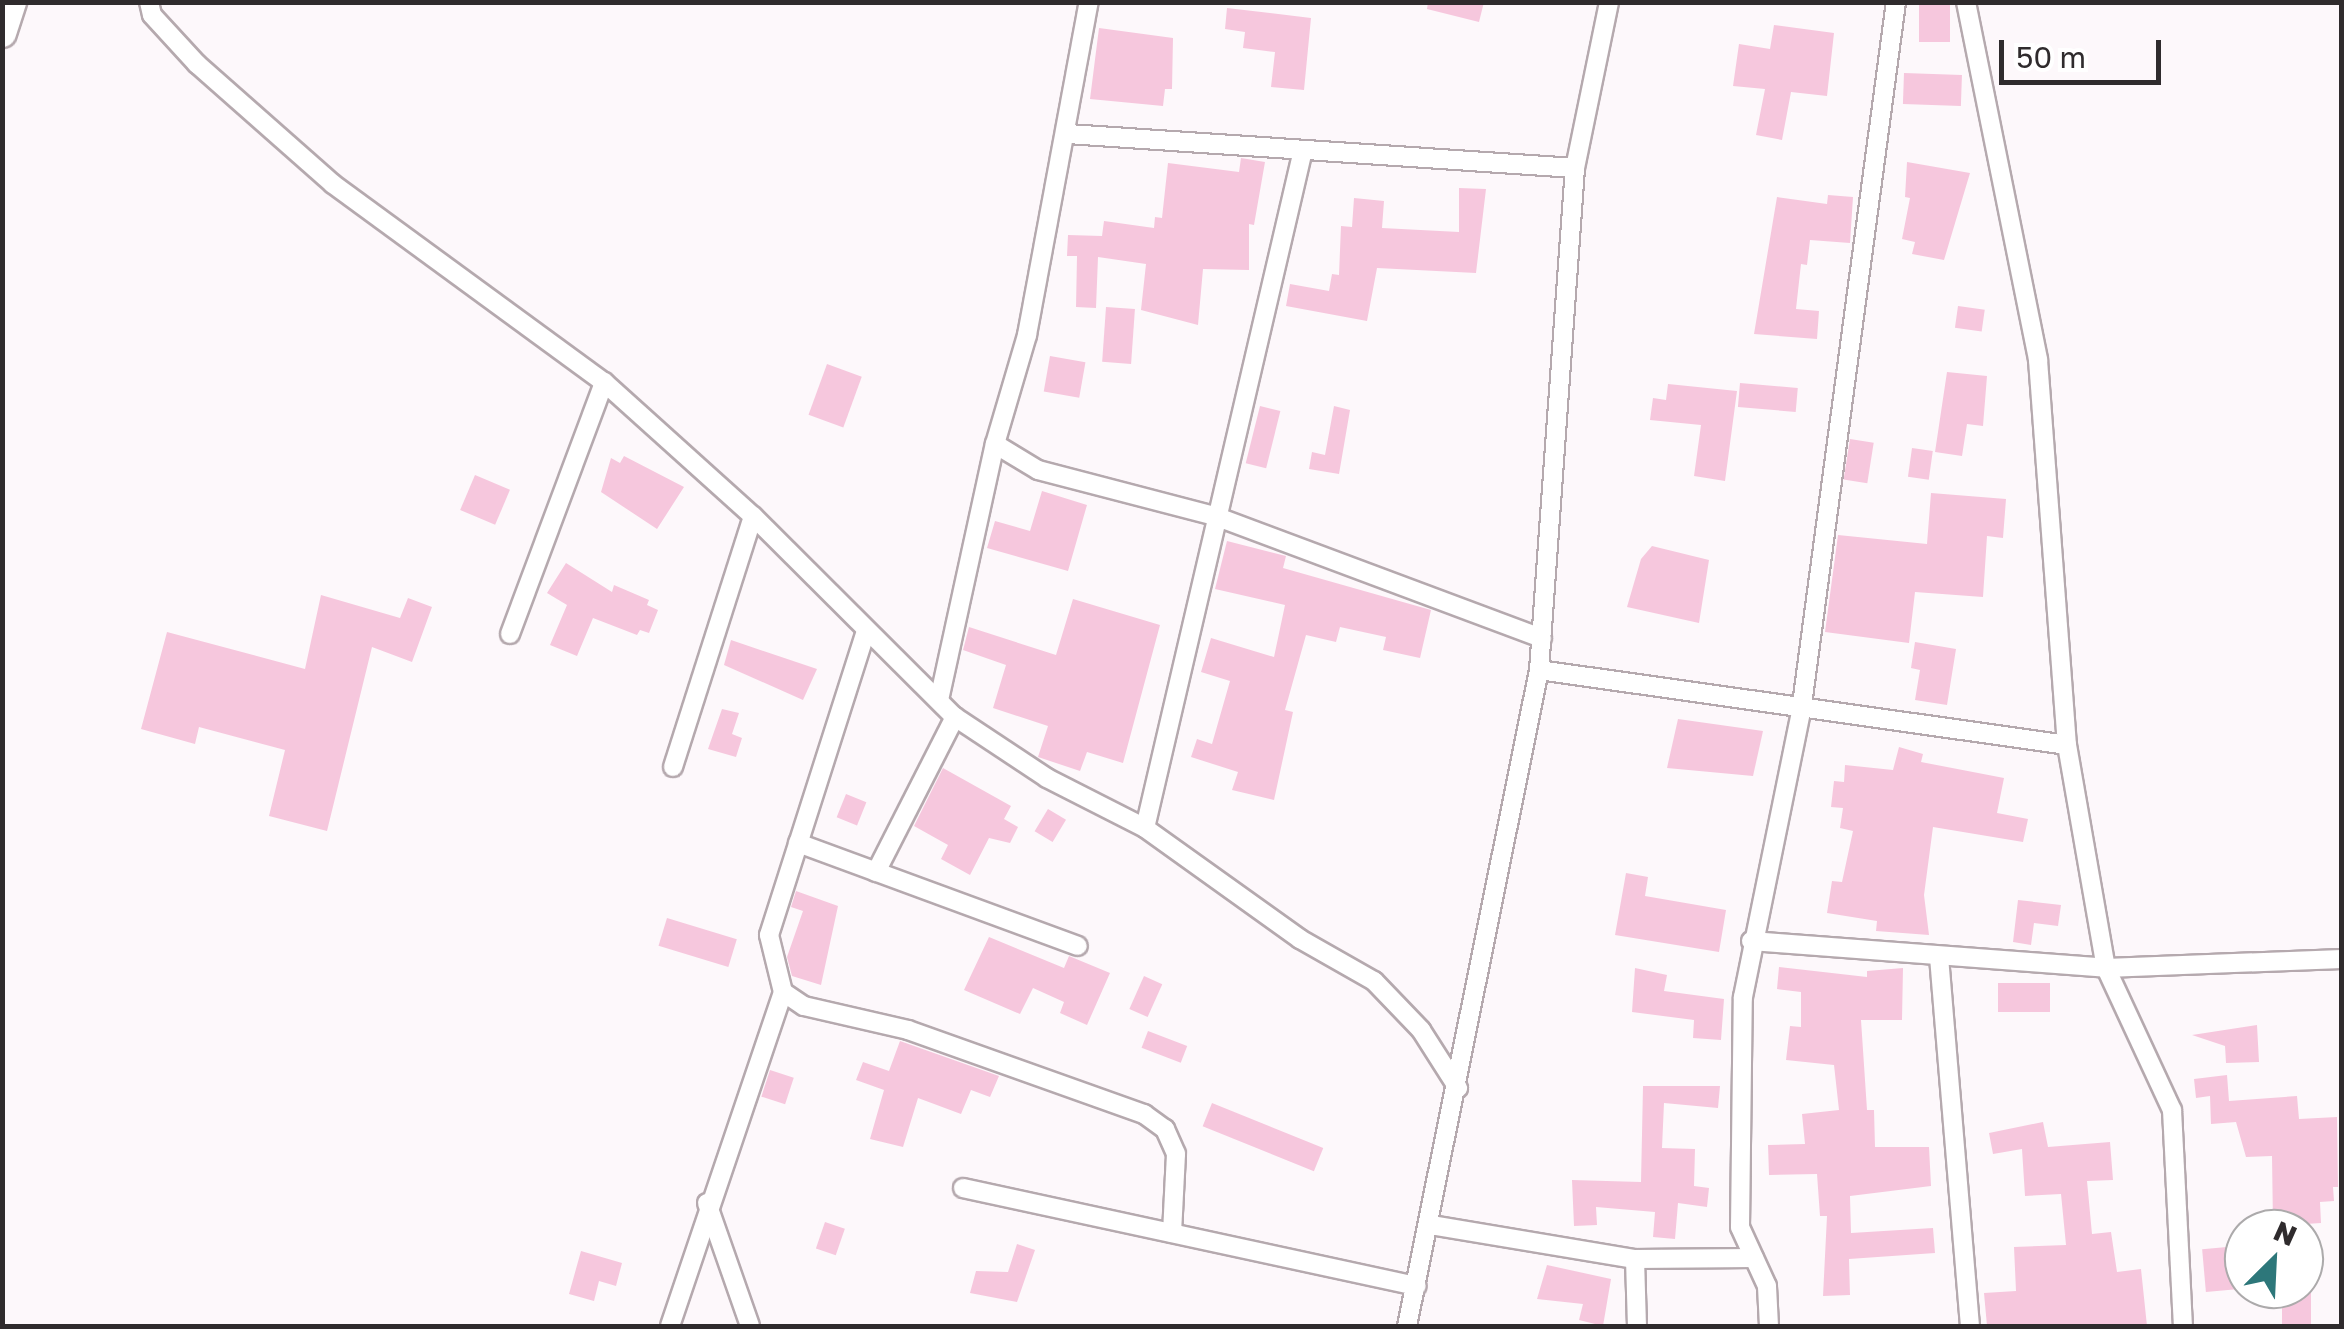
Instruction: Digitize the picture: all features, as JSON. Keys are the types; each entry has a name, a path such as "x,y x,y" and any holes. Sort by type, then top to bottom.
{"main road":[{"path":"2,34 12,2"}],"street":[{"path":"150,2 152,16 198,64 333,184 604,382 753,516 955,717 1047,778 1145,828 1300,939 1374,982 1422,1030 1458,1088"},
{"path":"938,700 995,444 1026,334 1068,134 1090,2"},
{"path":"1407,1326 1431,1225 1539,670 1575,168 1610,2"},
{"path":"1769,1326 1768,1286 1740,1228 1744,997 1751,941 1801,712 1896,2"},
{"path":"1966,2 2038,360 2067,745 2106,968 2172,1110 2183,1326"},
{"path":"1068,134 1575,168"},
{"path":"1145,828 1303,150"},
{"path":"510,634 604,382"},
{"path":"995,444 1038,470 1215,516 1542,638"},
{"path":"673,766 753,516"},
{"path":"670,1326 707,1202 782,992 769,935 866,631"},
{"path":"1539,670 1801,712 2067,745"},
{"path":"876,872 955,717"},
{"path":"798,843 1078,946"},
{"path":"1751,941 2106,968 2342,959"},
{"path":"1940,957 1970,1326"},
{"path":"782,992 804,1006 908,1030 1144,1114 1165,1128 1176,1154 1172,1233"},
{"path":"964,1188 1417,1286"},
{"path":"707,1202 750,1326"},
{"path":"1431,1225 1636,1259 1754,1258"},
{"path":"1636,1259 1636,1326"}],"building":[{"path":"1428,2 1484,2 1479,22 1427,9"},
{"path":"1919,2 1950,2 1950,42 1919,42"},
{"path":"1227,8 1311,18 1304,90 1271,87 1275,52 1243,48 1245,32 1225,29"},
{"path":"1774,25 1834,33 1827,96 1791,92 1782,140 1756,135 1765,89 1733,86 1739,44 1770,49"},
{"path":"1099,28 1173,38 1172,89 1165,89 1163,106 1090,99"},
{"path":"1904,73 1962,75 1961,106 1903,104"},
{"path":"1241,158 1265,162 1254,225 1249,224 1249,270 1203,269 1198,325 1141,310 1146,264 1098,257 1096,308 1076,307 1077,256 1067,256 1068,235 1102,236 1104,221 1154,228 1155,217 1162,218 1168,163 1239,172"},
{"path":"1907,162 1970,173 1944,260 1912,254 1915,242 1902,239 1910,198 1905,197"},
{"path":"1459,188 1486,189 1476,273 1377,268 1367,321 1286,306 1290,284 1329,291 1332,274 1339,275 1341,226 1352,227 1354,198 1384,201 1382,228 1459,232"},
{"path":"1828,195 1853,197 1850,243 1810,240 1807,265 1801,264 1796,309 1819,311 1817,339 1754,334 1777,197 1827,204"},
{"path":"1958,306 1985,310 1982,332 1955,328"},
{"path":"1106,307 1135,309 1131,364 1102,362"},
{"path":"1050,356 1085,362 1079,398 1044,391"},
{"path":"827,364 862,377 843,427 809,415"},
{"path":"1947,372 1987,376 1983,426 1967,424 1962,456 1935,452"},
{"path":"1740,383 1798,388 1796,412 1738,407"},
{"path":"1668,384 1737,391 1725,481 1694,476 1701,425 1650,420 1653,398 1666,400"},
{"path":"1260,406 1280,411 1266,468 1246,463"},
{"path":"1334,406 1350,410 1339,474 1309,469 1312,452 1325,455"},
{"path":"1850,439 1874,443 1867,483 1844,479"},
{"path":"1912,448 1933,451 1929,480 1908,477"},
{"path":"624,456 684,487 657,529 601,492 611,458 620,463"},
{"path":"475,475 510,490 495,525 460,510"},
{"path":"1042,491 1087,505 1068,571 987,548 995,521 1030,531"},
{"path":"1931,493 2006,499 2003,538 1987,536 1983,597 1915,592 1909,643 1825,632 1838,535 1927,544"},
{"path":"1227,541 1286,556 1283,568 1431,610 1420,658 1383,650 1386,637 1340,627 1336,642 1306,635 1285,710 1293,712 1274,800 1232,790 1238,772 1191,757 1197,739 1212,744 1230,681 1201,672 1211,638 1274,657 1285,605 1215,589"},
{"path":"1652,546 1709,560 1699,623 1627,607 1641,559"},
{"path":"566,563 612,592 614,585 649,600 647,605 658,610 649,633 640,630 637,635 593,618 577,656 550,645 567,605 547,593"},
{"path":"321,595 400,618 408,598 432,607 412,662 372,647 327,831 269,816 285,750 199,727 195,744 141,729 167,632 305,669"},
{"path":"1073,599 1160,625 1123,763 1087,752 1080,771 1038,757 1048,726 993,708 1006,665 963,650 969,627 1056,655"},
{"path":"731,640 817,669 803,700 724,665"},
{"path":"1915,642 1956,649 1947,705 1915,700 1920,670 1911,668"},
{"path":"722,709 739,713 732,734 742,738 736,757 708,749"},
{"path":"1678,719 1763,731 1753,776 1667,768"},
{"path":"1899,747 1923,754 1921,762 2004,778 1997,813 2028,819 2023,842 1933,827 1924,895 1929,935 1876,931 1877,921 1827,913 1832,881 1842,882 1853,831 1840,828 1843,808 1831,807 1834,781 1844,782 1845,765 1893,770"},
{"path":"943,768 1011,806 1004,819 1018,827 1010,843 989,838 970,875 941,859 948,845 914,826"},
{"path":"846,794 866,802 857,825 837,817"},
{"path":"1048,809 1066,820 1053,842 1035,831"},
{"path":"1626,873 1648,877 1645,896 1726,910 1719,952 1615,935"},
{"path":"796,891 838,906 821,985 792,976 787,957 803,911 791,907"},
{"path":"2018,900 2061,905 2058,926 2034,923 2031,945 2013,942"},
{"path":"667,918 737,939 728,967 659,946"},
{"path":"989,937 1064,968 1069,956 1110,973 1087,1025 1060,1013 1064,1002 1033,988 1020,1014 964,990"},
{"path":"1779,967 1867,977 1867,971 1903,968 1902,1020 1861,1020 1867,1110 1874,1110 1875,1147 1929,1147 1931,1186 1850,1196 1851,1233 1933,1228 1935,1253 1849,1259 1850,1295 1823,1296 1827,1216 1820,1216 1817,1174 1769,1175 1768,1145 1805,1144 1802,1114 1839,1110 1834,1065 1786,1060 1790,1026 1801,1027 1801,992 1777,989"},
{"path":"1635,968 1667,975 1664,991 1724,999 1721,1040 1693,1038 1694,1020 1632,1012"},
{"path":"1144,976 1162,984 1148,1017 1129,1009"},
{"path":"1998,983 2050,983 2050,1012 1998,1012"},
{"path":"2257,1025 2259,1062 2226,1063 2225,1046 2192,1035"},
{"path":"1148,1031 1187,1046 1181,1063 1142,1048"},
{"path":"900,1041 999,1076 990,1097 971,1090 961,1114 918,1098 903,1147 870,1139 884,1090 856,1080 863,1062 889,1071"},
{"path":"770,1070 794,1078 785,1104 761,1097"},
{"path":"2227,1075 2229,1101 2297,1096 2299,1119 2337,1117 2338,1187 2333,1187 2334,1201 2320,1202 2320,1209 2273,1209 2272,1156 2246,1157 2236,1122 2211,1124 2210,1096 2196,1098 2194,1079"},
{"path":"1643,1086 1720,1086 1718,1108 1664,1103 1662,1148 1695,1149 1694,1186 1709,1188 1707,1207 1678,1203 1675,1239 1653,1237 1655,1212 1596,1207 1597,1225 1574,1226 1572,1180 1641,1182"},
{"path":"1212,1103 1323,1148 1314,1171 1203,1126"},
{"path":"2043,1122 2048,1147 2110,1142 2113,1180 2087,1181 2092,1234 2111,1232 2117,1272 2141,1269 2147,1326 1987,1326 1984,1293 2016,1291 2014,1247 2066,1245 2061,1194 2025,1196 2022,1149 1993,1154 1989,1133"},
{"path":"825,1222 845,1229 836,1255 816,1248"},
{"path":"1017,1244 1035,1250 1017,1302 970,1293 976,1271 1008,1272"},
{"path":"2224,1247 2224,1290 2206,1292 2202,1249"},
{"path":"581,1251 622,1263 616,1286 599,1281 594,1301 569,1294"},
{"path":"1547,1265 1611,1279 1603,1326 1579,1320 1583,1304 1537,1299"},
{"path":"2282,1309 2311,1309 2311,1326 2282,1326"}]}
